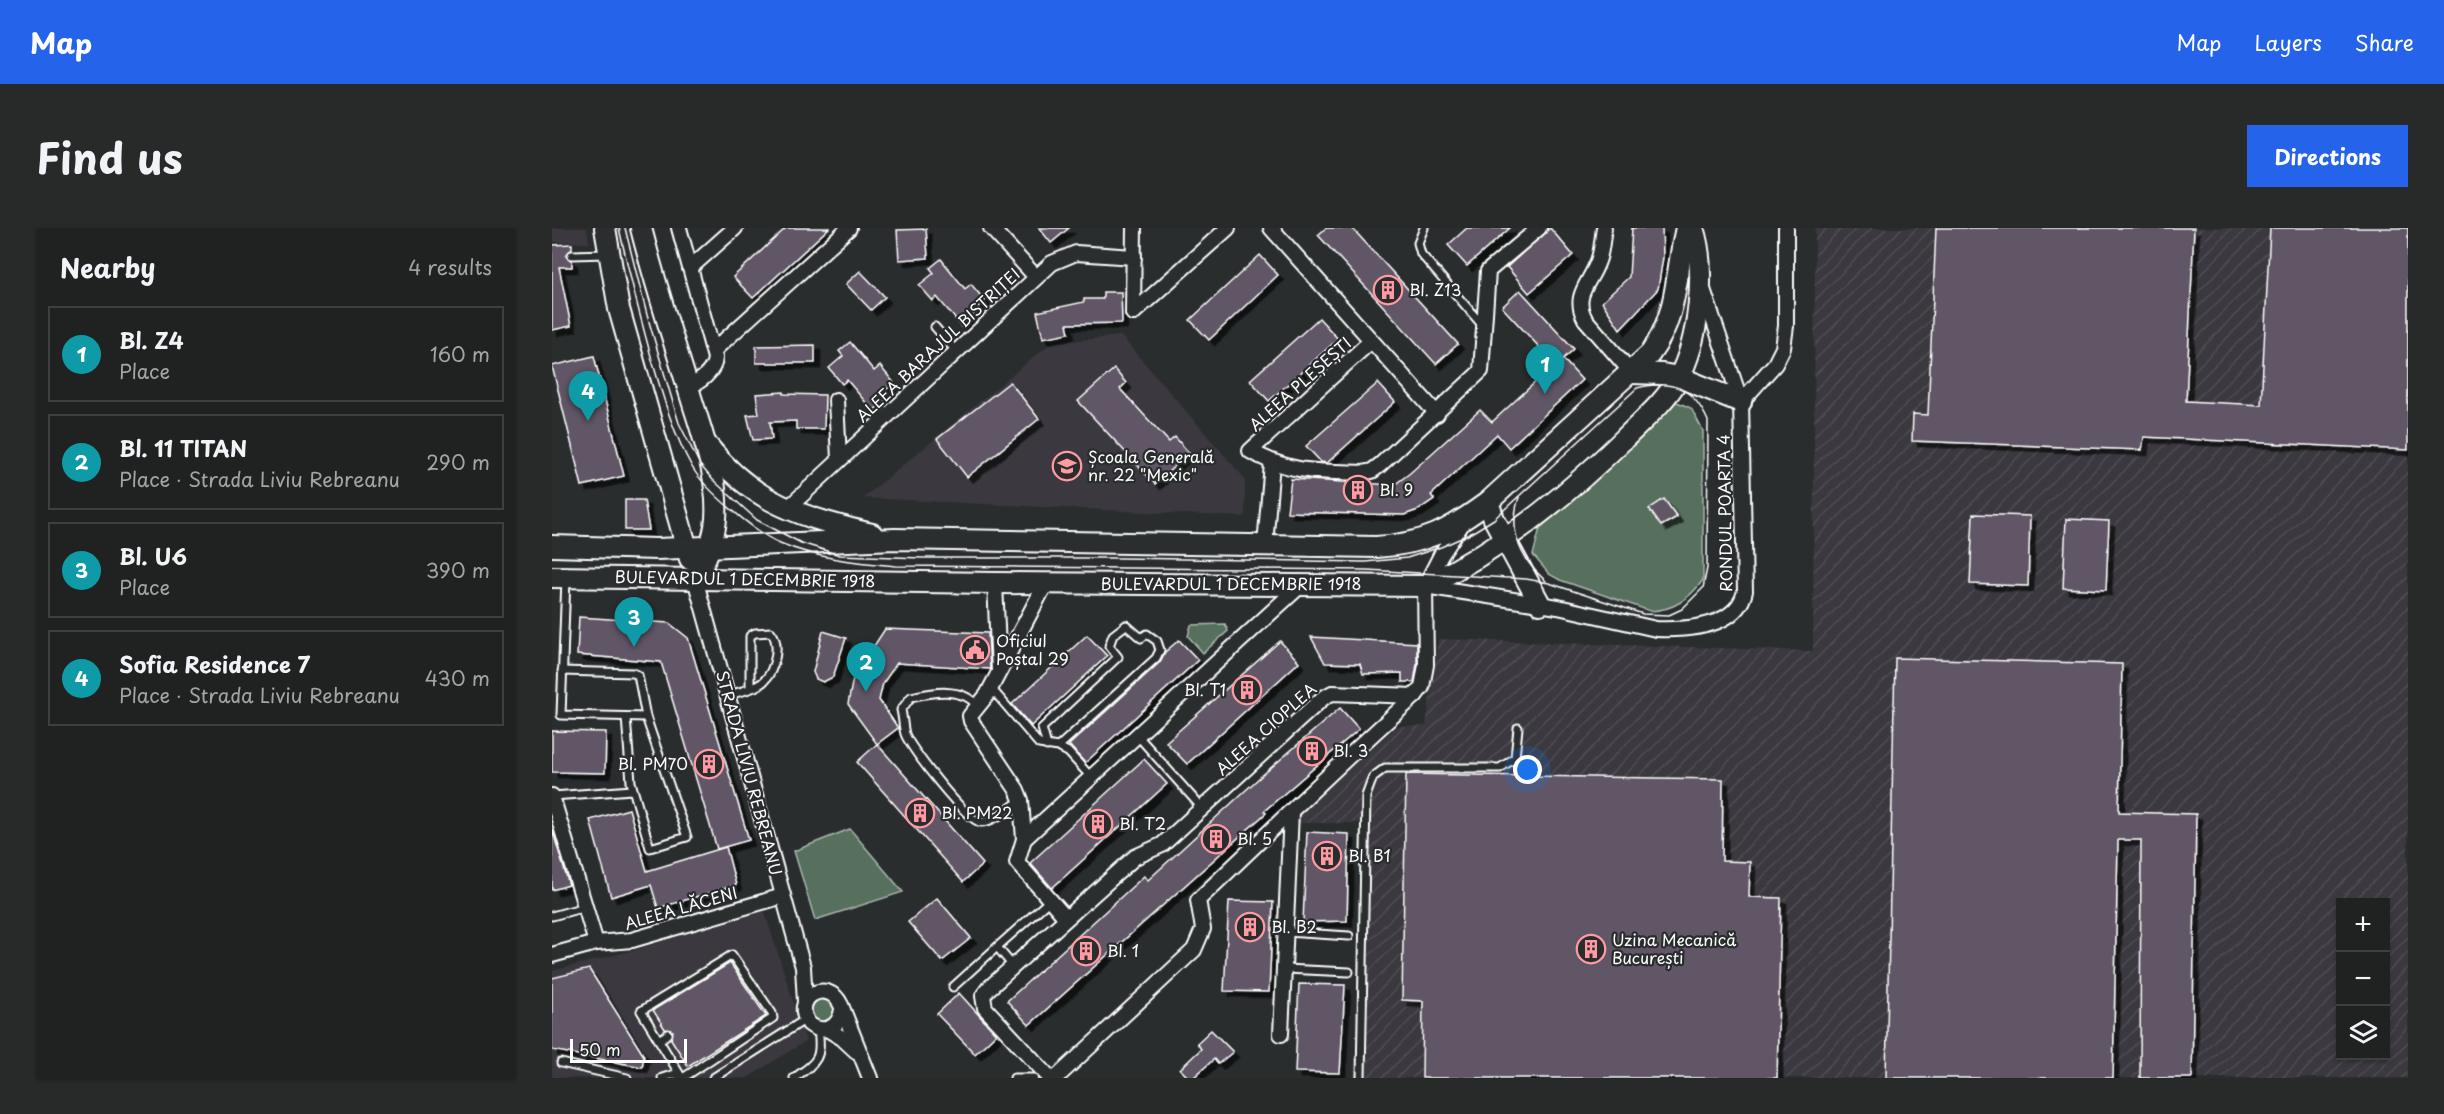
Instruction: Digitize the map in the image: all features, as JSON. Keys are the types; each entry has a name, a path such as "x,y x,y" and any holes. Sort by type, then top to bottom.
{"main road":[{"name":"STRADA LIVIU REBREANU","path":"605,228 619,309 695,579"},
{"path":"641,228 704,441 713,480 716,520 710,546 695,579"},
{"name":"BULEVARDUL 1 DECEMBRIE 1918","path":"552,546 687,548 895,539 1398,546 1423,541 1465,519 1488,502 1632,373 1658,343 1669,319 1686,228"},
{"name":"BULEVARDUL 1 DECEMBRIE 1918","path":"559,577 1425,586 1505,541 1552,506 1642,422 1679,378 1693,335 1700,281 1698,243 1693,228"},
{"path":"1632,373 1662,374 1679,378 1741,402"},
{"path":"704,441 723,464 750,489 787,509 824,522 895,539"},
{"path":"1488,502 1505,541 1540,604"}],"street":[{"path":"679,228 714,350 715,363 707,374 688,387"},
{"path":"690,268 735,228"},
{"path":"714,350 849,228"},
{"path":"991,228 1036,277"},
{"path":"1134,228 1133,313 1228,228"},
{"path":"1271,228 1437,414"},
{"path":"1265,545 1272,463 1296,470 1362,473 1372,471 1437,414 1481,371 1488,271 1539,228"},
{"path":"1604,228 1599,259 1580,299 1580,309 1585,319 1632,373"},
{"path":"1741,402 1775,364 1783,348 1786,326 1786,228"},
{"name":"ALEEA BARAJUL BISTRIȚEI","path":"787,509 1052,263 1076,253 1134,257"},
{"name":"RONDUL POARTA 4","path":"1425,586 1540,604 1640,627 1671,629 1706,625 1728,616 1740,606 1745,591 1741,402 1700,281"},
{"name":"ALEEA PLEȘEȘTI","path":"1272,463 1250,451 1371,341"},
{"path":"836,400 839,459"},
{"path":"1059,1077 1194,950 1203,929 1198,900 1422,687 1426,665 1425,586 1465,519"},
{"name":"STRADA LIVIU REBREANU","path":"695,579 803,967 805,1002"},
{"path":"995,583 999,672"},
{"path":"1046,583 991,687 970,716 1021,800 1024,839 1017,862 1066,918"},
{"path":"1024,839 1301,585"},
{"name":"ALEEA CIOPLEA","path":"1059,1077 985,1008 983,1001 988,989 1135,857 1162,845 1323,698 1332,693 1415,696"},
{"path":"553,796 596,943"},
{"path":"1281,1034 1291,812"},
{"name":"ALEEA LĂCENI","path":"552,955 596,943 632,940 783,896"},
{"name":"STRADA LIVIU REBREANU","path":"803,967 824,991"},
{"path":"863,1059 842,1038 806,1019 803,1011 805,1002 813,994 824,991 838,1000 863,1059 870,1078"},
{"path":"823,1029 838,1022 842,1010"}],"lane":[{"path":"1424,228 1418,243 1421,255 1484,328"},
{"path":"572,255 609,254"},
{"path":"934,327 956,351"},
{"path":"559,577 561,715 646,717"},
{"path":"1047,746 1042,728 1118,657 1109,646 1113,635 1126,625 1141,638 1147,634 1157,641 1160,650 1156,658 1058,747"},
{"path":"728,695 750,688 766,679 776,658 775,636 771,632 755,633 750,636 750,688"},
{"path":"562,671 635,673 640,679 640,693 646,717 687,837 651,848 632,790 626,717"},
{"path":"991,687 1039,744 1058,747 1068,752 1091,777"},
{"path":"977,705 970,697 961,694 928,693 911,697 902,710 905,734 955,803 970,818 982,822 995,817 1021,800"},
{"path":"1361,1078 1366,796 1373,777 1385,768 1500,768 1515,758 1518,728"},
{"path":"1137,735 1202,808"},
{"path":"553,796 632,790"},
{"path":"953,987 1050,900"},
{"path":"552,916 585,907"},
{"path":"1286,932 1349,936"},
{"path":"998,947 1012,966"},
{"path":"732,955 760,1001 772,1013 773,1018 682,1078 641,1011 732,955"},
{"path":"1285,969 1349,972"},
{"path":"713,1078 806,1019"},
{"path":"794,1078 811,1066 818,1057 823,1029"},
{"path":"659,1040 668,1034"},
{"path":"561,1063 610,1076 627,1078"},
{"path":"662,1078 675,1074 682,1078"},
{"path":"1014,1078 1034,1078"}],"shaded area":[{"path":"552,228 587,228 589,243 552,242"},
{"path":"1815,228 2408,228 2408,1078 1355,1078 1360,823 1299,823 1299,813 1397,726 1426,726 1438,639 1813,651"},
{"path":"1121,336 1245,479 1245,517 863,498 1051,343"},
{"path":"764,910 806,1041 747,1078 552,1078 552,971 635,950"}],"green space":[{"path":"1677,402 1691,408 1703,431 1703,580 1692,593 1674,606 1650,611 1560,580 1549,574 1533,555 1540,528 1609,467 1669,405"},
{"path":"1225,624 1228,631 1203,653 1188,636 1191,625"},
{"path":"850,829 903,892 815,920 794,851"},
{"path":"825,996 836,1004 835,1018 823,1025 811,1018 811,1010 814,1002"}],"building":[{"path":"786,228 829,228 753,298 733,277"},
{"path":"1039,228 1069,228 1051,243"},
{"name":"Bl. Z13","path":"1326,228 1352,228 1458,344 1436,364 1318,235"},
{"path":"1467,228 1510,228 1467,266 1448,245"},
{"path":"1550,228 1573,255 1529,293 1507,267"},
{"path":"1632,228 1662,228 1663,257 1658,289 1620,329 1602,302 1629,277"},
{"path":"1936,228 2194,228 2186,401 2261,405 2270,228 2408,228 2408,450 2144,437 2142,450 1912,441 1913,414 1928,415"},
{"path":"926,229 928,258 899,260 897,230"},
{"path":"572,244 572,249 566,255 572,261 572,267 559,267 571,326 552,330 552,245"},
{"path":"1260,255 1278,275 1209,340 1190,320"},
{"path":"941,259 965,289 971,284 985,301 972,312 976,317 963,328 937,297 933,301 919,285 934,273 930,268"},
{"path":"860,271 885,297 871,310 846,284"},
{"path":"1520,290 1574,349 1563,359 1582,380 1509,448 1497,434 1431,495 1434,499 1418,510 1404,515 1287,512 1291,479 1394,485 1480,410 1492,422 1555,364 1502,307"},
{"path":"1103,292 1121,292 1122,323 1067,324 1069,333 1043,338 1037,312 1084,302 1084,299 1103,299"},
{"path":"1319,318 1338,339 1269,401 1250,380"},
{"path":"850,342 874,371 880,366 894,383 881,394 886,400 873,411 847,380 842,384 829,368 843,356 839,351"},
{"path":"815,345 815,363 756,363 756,346"},
{"path":"594,356 624,476 582,486 552,366"},
{"path":"1114,369 1126,383 1120,389 1169,442 1175,437 1189,453 1155,484 1078,401"},
{"path":"1010,382 1039,419 967,477 937,439"},
{"path":"1378,383 1395,402 1327,463 1321,462 1306,446"},
{"path":"784,392 784,394 825,395 824,429 796,429 796,421 770,422 772,439 753,440 747,415 759,414 756,394"},
{"path":"1664,499 1677,517 1661,526 1649,509"},
{"path":"625,500 644,500 649,530 625,530"},
{"path":"1973,514 2030,516 2028,586 1970,584"},
{"path":"2066,519 2109,521 2106,590 2063,588"},
{"path":"579,617 669,623 688,638 749,840 717,849 661,662 577,655"},
{"path":"885,629 988,633 990,669 897,663 883,683 879,700 898,728 877,744 848,704 853,678"},
{"path":"823,631 846,638 833,677 823,682 816,679 813,672"},
{"path":"1087,635 1107,656 1031,726 1012,704"},
{"path":"1311,637 1417,643 1414,682 1402,682 1402,673 1363,674 1360,664 1325,663"},
{"path":"1179,640 1198,660 1085,763 1069,745 1160,662 1165,652"},
{"name":"Bl. T1","path":"1280,641 1299,662 1187,764 1166,742"},
{"path":"1895,658 2122,664 2119,812 2196,814 2192,1078 2140,1078 2141,840 2118,840 2113,1078 1886,1078"},
{"path":"1340,708 1359,729 1264,811 1266,813 1029,1025 1007,1001 1144,876 1148,880 1259,778"},
{"path":"552,731 606,732 605,773 552,772"},
{"name":"Bl. PM22","path":"877,744 983,864 963,882 857,762"},
{"name":"Bl. T2","path":"1144,759 1167,784 1052,888 1030,863"},
{"name":"Uzina Mecanică București","path":"1406,774 1723,779 1722,861 1750,862 1749,897 1781,898 1777,1078 1422,1078 1423,1001 1402,1000"},
{"path":"629,809 647,871 726,847 736,885 658,908 651,885 611,897 590,820"},
{"path":"552,829 569,885 552,890"},
{"name":"Bl. B1","path":"1307,832 1349,834 1347,921 1303,922"},
{"path":"937,898 971,938 942,961 908,922"},
{"name":"Bl. B2","path":"1229,901 1273,902 1269,992 1224,991"},
{"path":"730,963 766,1016 688,1066 671,1039 673,1031 665,1029 653,1010"},
{"path":"589,969 644,1056 642,1067 552,1050 552,978"},
{"path":"1299,984 1345,985 1340,1073 1295,1072"},
{"path":"959,993 996,1034 975,1054 937,1014"},
{"path":"1211,1030 1233,1052 1218,1064 1214,1059 1193,1078 1189,1078 1180,1069 1201,1049 1197,1043"}],"tram line":[{"path":"619,228 660,388 674,428 692,467 719,499 745,521 770,538 809,553 896,566 1367,570 1526,579 1549,583 1643,614 1669,615 1682,609 1703,588 1707,568 1708,421 1696,400 1688,393 1680,388 1661,385 1637,388 1494,519 1468,535 1407,558 1365,562 922,558 840,555 801,543 757,520 700,465 679,423 647,315 625,228"},
{"path":"1519,497 1515,521 1518,543 1529,563 1546,581"}],"place":[{"name":"Bl. Z13","path":"1388,290"},
{"name":"Bl. Z4","path":"1545,394"},
{"name":"Sofia Residence 7","path":"588,421"},
{"name":"Școala Generală nr. 22 \"Mexic\"","path":"1067,466"},
{"name":"Bl. 9","path":"1358,490"},
{"name":"Bl. U6","path":"634,647"},
{"name":"Oficiul Poștal 29","path":"975,650"},
{"name":"Bl. T1","path":"1247,690"},
{"name":"Bl. 11 TITAN","path":"866,692"},
{"name":"Bl. 3","path":"1312,751"},
{"name":"Bl. PM70","path":"709,764"},
{"name":"Bl. PM22","path":"920,813"},
{"name":"Bl. T2","path":"1098,824"},
{"name":"Bl. 5","path":"1216,839"},
{"name":"Bl. B1","path":"1327,856"},
{"name":"Bl. B2","path":"1250,927"},
{"name":"Uzina Mecanică București","path":"1591,949"},
{"name":"Bl. 1","path":"1086,951"}]}
